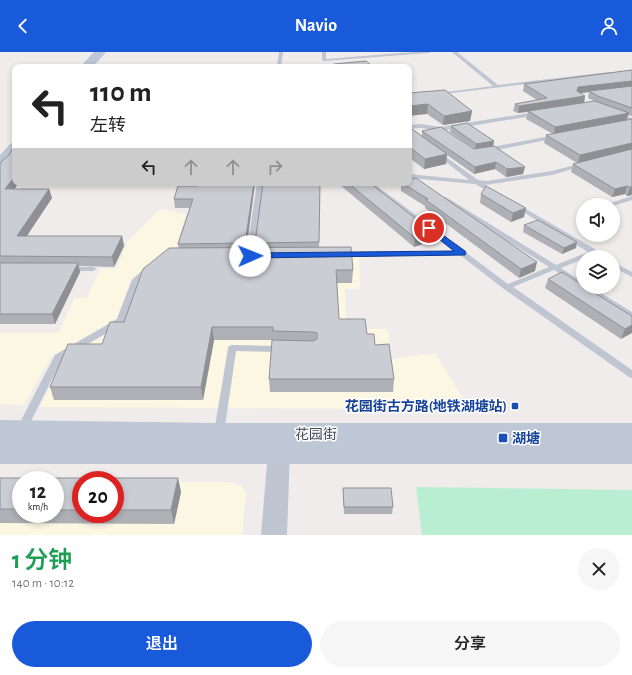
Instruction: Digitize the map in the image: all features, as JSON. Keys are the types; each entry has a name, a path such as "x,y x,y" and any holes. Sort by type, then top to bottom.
{"main road":[{"path":"81,64 91,52"},
{"path":"89,64 100,52"},
{"path":"0,164 7,147"},
{"name":"花园街","path":"11,431 218,434 632,434"},
{"name":"花园街","path":"0,452 632,452"}],"street":[{"path":"274,535 279,452"}],"lane":[{"path":"280,64 282,52"},
{"path":"324,52 324,60 429,52"},
{"path":"454,52 497,87"},
{"path":"431,94 616,73"},
{"path":"622,116 632,112"},
{"path":"614,113 632,121"},
{"path":"412,127 421,126 440,129 539,114"},
{"path":"624,124 632,121"},
{"path":"440,129 446,133"},
{"path":"481,151 564,136"},
{"path":"434,150 476,182 502,198"},
{"path":"412,176 487,183 544,174 588,164"},
{"path":"412,178 422,184"},
{"path":"250,256 260,186"},
{"path":"374,186 507,287 632,375"},
{"path":"436,193 576,281"},
{"path":"620,202 632,198"},
{"path":"509,201 590,250"},
{"path":"336,255 462,253"},
{"path":"507,287 576,259"},
{"path":"11,431 58,357 121,322 136,280 153,266"},
{"path":"620,268 632,275"},
{"path":"62,269 93,269"},
{"path":"597,294 632,316"},
{"path":"218,434 232,348 291,348"}],"shaded area":[{"path":"160,209 186,214 174,254 359,251 360,289 345,289 346,329 388,329 392,359 435,353 463,398 406,409 40,407 65,356 128,322 164,254 131,279 116,321 51,357 24,405 0,404 0,333 58,333 75,298 87,298 100,269 116,269 127,242"},
{"path":"124,482 230,482 242,486 246,493 242,535 0,535 0,483 12,501 12,523 64,523 64,514 72,514 72,523 124,523"}],"green space":[{"path":"416,487 632,490 632,535 422,535"}],"building":[{"path":"366,61 370,64 334,64"},
{"path":"632,70 632,81 578,87 577,91 585,96 519,106 515,104 547,98 524,84"},
{"path":"632,86 632,108 598,96 589,91"},
{"path":"445,90 472,111 444,116 428,104 412,106 412,93"},
{"path":"595,101 629,113 555,127 528,111"},
{"path":"632,119 632,143 580,155 546,135"},
{"path":"467,123 494,141 476,144 451,126"},
{"path":"441,127 474,149 494,146 525,167 507,169 496,162 475,167 422,131"},
{"path":"412,129 447,154 425,159 412,149"},
{"path":"632,149 632,187 627,186 615,189 573,164"},
{"path":"12,150 12,180 5,189 49,189 17,236 122,236 112,257 0,256 0,164"},
{"path":"416,178 537,262 521,269 426,200 428,199 407,186 412,186 412,179"},
{"path":"178,186 254,186 245,243 178,244 193,199 174,199"},
{"path":"263,186 320,186 319,242 255,243"},
{"path":"352,186 374,186 433,232 415,238"},
{"path":"486,186 526,208 513,213 481,194"},
{"path":"538,220 577,242 564,248 524,225"},
{"path":"351,247 353,270 336,270 339,319 365,319 367,334 374,334 375,345 389,344 394,379 269,379 272,340 313,341 317,339 317,333 273,331 273,327 212,327 201,387 50,387 68,344 102,344 110,322 124,322 143,269 169,248"},
{"path":"0,263 78,263 52,314 0,314"},
{"path":"562,272 576,281 576,294 596,294 632,316 632,325 625,329 548,279"},
{"path":"0,478 12,478 12,509 0,509"},
{"path":"64,478 72,478 72,510 64,510"},
{"path":"124,478 178,478 171,510 124,510"},
{"path":"343,488 391,488 393,507 344,507"}],"place":[{"name":"花园街古方路(地铁湖塘站)","path":"515,406"},
{"name":"湖塘","path":"503,438"}],"route":[{"path":"250,256 462,253 429,228"}]}
